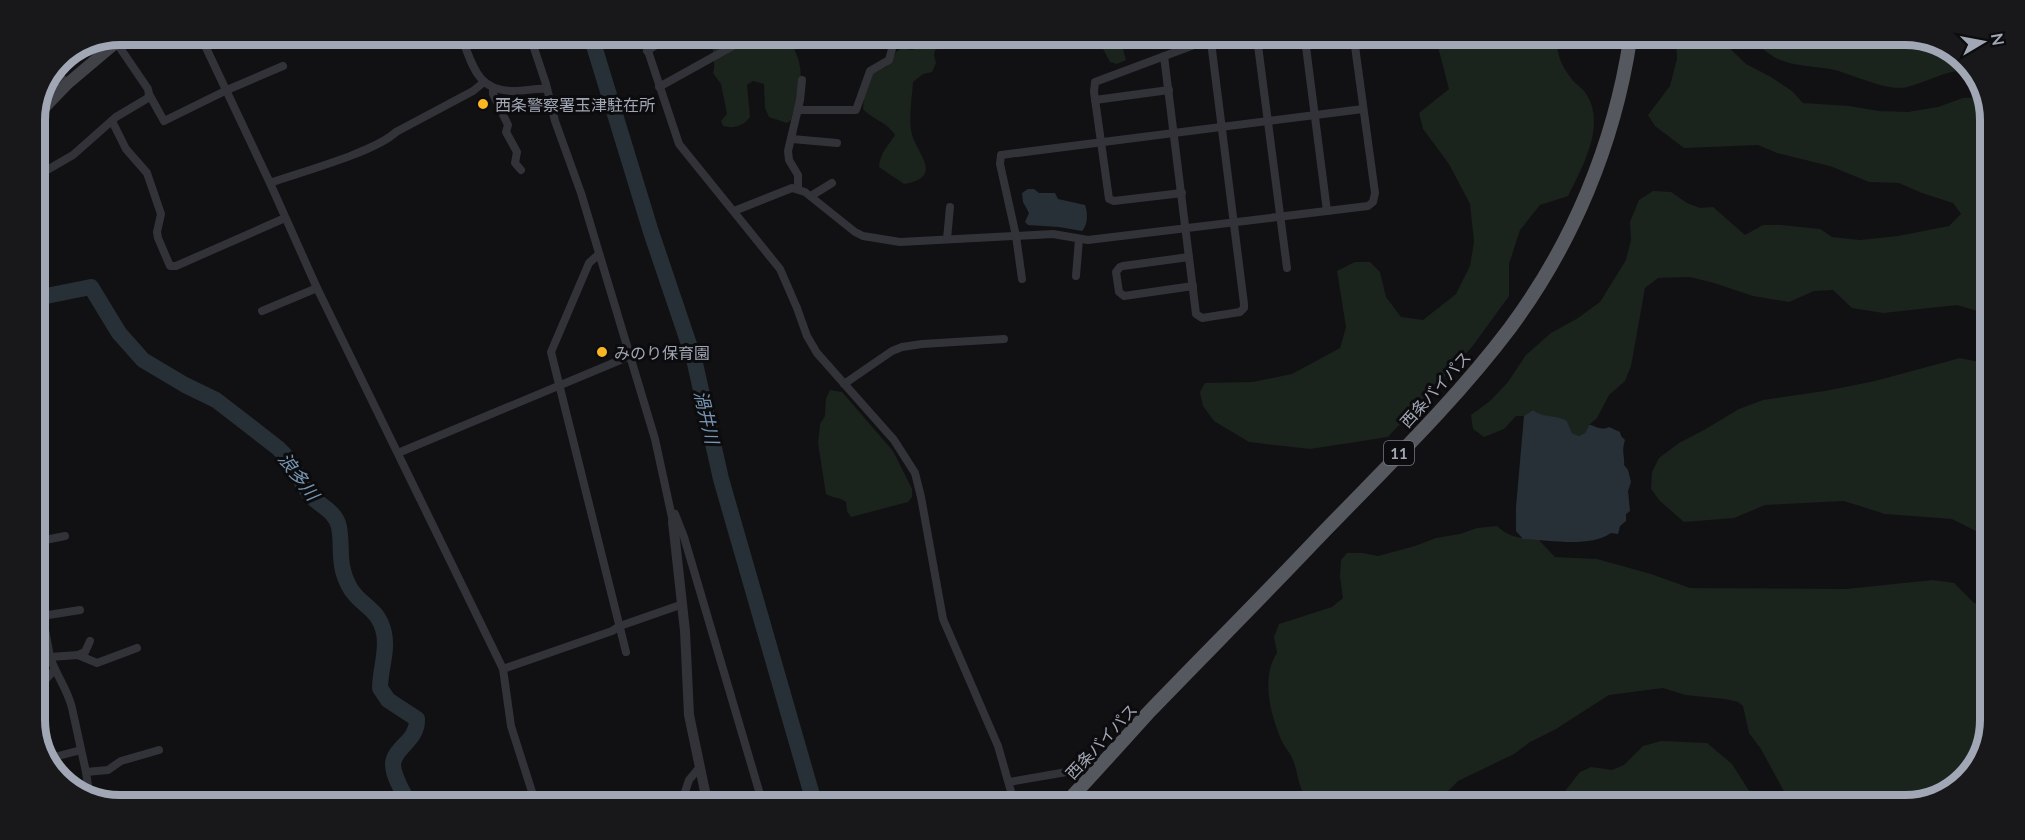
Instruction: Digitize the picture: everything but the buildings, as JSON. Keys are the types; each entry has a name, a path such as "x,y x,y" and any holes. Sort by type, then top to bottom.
{"highway":[{"name":"西条バイパス","path":"1073,795 1454,395 1510,328 1562,246 1588,191 1612,123 1629,45"}],"main road":[{"path":"48,103 112,46"}],"street":[{"path":"124,45 164,121 283,66"},
{"path":"205,45 317,288 502,669 511,726 533,795"},
{"path":"465,45 476,74 493,88 514,91 547,89"},
{"path":"533,45 656,439 673,522 683,604 689,715 706,795"},
{"path":"646,45 679,144 780,269 810,344 894,440 915,473 943,620 998,746 1012,795"},
{"path":"648,51 657,45"},
{"path":"659,87 734,45"},
{"path":"798,110 856,110 870,71 889,60 891,45"},
{"path":"1182,193 1111,201 1107,196 1094,86 1098,79 1194,45"},
{"path":"1164,56 1196,314 1202,318 1242,311 1244,304 1211,45"},
{"path":"1258,45 1287,268"},
{"path":"1306,45 1327,211"},
{"path":"734,211 792,188 798,188 855,232 863,236 900,242 1053,234 1088,240 1368,206 1373,202 1375,193 1355,45"},
{"path":"60,74 67,84"},
{"path":"798,188 798,176 789,160 788,151 798,110 802,80"},
{"path":"270,183 388,140 396,132 473,91 484,82"},
{"path":"493,88 493,94 508,125 506,132 517,153 515,163 521,170"},
{"path":"1095,100 1169,90"},
{"path":"45,171 74,155 112,121 147,98 149,94"},
{"path":"1022,279 1017,236 1000,164 1001,155 1363,109"},
{"path":"112,121 126,149 147,173 161,214 158,238 170,267 285,218"},
{"path":"792,139 837,143"},
{"path":"811,196 832,183"},
{"path":"947,239 950,207"},
{"path":"1076,276 1079,239"},
{"path":"599,254 589,263 551,352 626,652"},
{"path":"1189,257 1120,267 1116,272 1119,292 1124,296 1193,286"},
{"path":"262,311 317,288"},
{"path":"844,384 892,351 902,347 1004,339"},
{"path":"398,453 630,356"},
{"path":"669,500 684,537 760,795"},
{"path":"45,540 65,536"},
{"path":"502,669 683,604"},
{"path":"45,616 80,610"},
{"path":"45,631 54,670 70,699 88,788"},
{"path":"50,657 78,655 85,652 90,640"},
{"path":"78,655 97,663 137,648"},
{"path":"45,680 54,670"},
{"path":"55,757 81,750"},
{"path":"86,772 108,770 121,761 159,750"},
{"path":"684,795 689,780 699,768"},
{"path":"1009,782 1084,769 1091,776"}],"shaded area":[{"path":"792,45 798,59 801,78 791,120 787,123 769,117 765,108 764,84 753,81 747,85 750,117 738,126 723,126 721,121 727,114 721,84 713,73 713,46"},
{"path":"943,45 935,50 936,63 932,72 923,74 913,82 911,130 926,170 924,176 917,181 904,184 879,167 883,154 895,135 887,126 863,109 871,74 886,67 896,52 902,48 911,50"},
{"path":"1097,45 1122,45 1126,60 1117,64 1110,62 1102,47"},
{"path":"1438,45 1558,45 1562,64 1591,103 1594,116 1593,130 1586,158 1568,196 1540,205 1520,230 1509,264 1509,296 1472,347 1388,437 1310,449 1249,442 1214,421 1203,406 1200,392 1205,383 1253,382 1292,374 1340,348 1346,327 1337,271 1355,262 1370,262 1380,272 1386,297 1401,317 1423,320 1456,294 1470,266 1474,242 1470,204 1449,164 1423,129 1419,113 1449,89"},
{"path":"1676,45 1726,45 1746,64 1792,91 1803,103 1908,112 1938,107 1963,98 1976,97 1980,115 1980,312 1957,305 1883,313 1852,308 1833,290 1814,291 1789,302 1753,296 1690,277 1658,278 1645,288 1631,366 1625,381 1609,395 1597,418 1589,425 1585,433 1579,436 1572,433 1567,421 1545,416 1533,410 1524,416 1516,416 1504,429 1484,437 1473,429 1471,415 1490,401 1508,382 1526,355 1551,333 1600,302 1626,260 1631,240 1630,222 1639,200 1653,191 1671,192 1687,203 1700,208 1713,207 1745,235 1763,225 1781,225 1820,229 1832,237 1860,240 1898,236 1949,226 1961,214 1953,203 1899,183 1869,182 1830,166 1777,153 1758,145 1684,148 1655,126 1648,115 1670,86 1677,59"},
{"path":"1759,45 1920,46 1951,60 1953,72 1907,87 1889,87 1830,69 1782,61"},
{"path":"1028,189 1034,189 1039,193 1055,193 1058,199 1085,205 1087,219 1082,231 1028,225 1025,222 1029,213 1023,202 1022,193"},
{"path":"1960,358 1980,362 1980,533 1952,519 1885,514 1844,501 1765,505 1734,518 1684,522 1660,501 1651,489 1652,472 1659,458 1679,443 1739,409 1763,400 1875,381"},
{"path":"830,390 842,392 893,451 912,489 912,497 908,502 851,517 847,511 846,502 826,494 818,443 820,424 825,416 826,399"},
{"path":"1533,410 1542,415 1567,421 1572,433 1579,436 1585,433 1589,425 1598,428 1609,427 1620,432 1625,440 1624,465 1631,482 1628,491 1630,511 1626,514 1626,521 1620,526 1618,534 1611,533 1602,538 1569,542 1523,539 1516,531 1524,416"},
{"path":"1497,526 1516,537 1538,539 1555,557 1597,559 1690,588 1846,589 1933,580 1954,583 1974,603 1980,604 1980,720 1979,735 1970,758 1965,766 1947,782 1929,791 1915,794 1786,795 1761,749 1749,733 1743,706 1738,702 1725,699 1685,695 1663,688 1609,695 1514,754 1458,781 1444,795 1305,795 1291,755 1280,737 1270,706 1269,673 1277,653 1274,637 1279,624 1332,607 1343,598 1340,577 1341,560 1347,553 1378,556 1477,528"},
{"path":"1661,741 1707,743 1732,764 1752,795 1562,795 1580,772 1591,767 1612,770 1624,765 1643,746"}],"waterway":[{"name":"渦井川","path":"594,45 651,232 694,359 721,479 812,795"},
{"name":"浪多川","path":"45,296 91,287 119,333 143,360 216,400 278,448 288,459 312,497 335,517 339,527 345,578 353,593 377,617 384,633 385,647 380,688 388,700 417,719 414,733 397,753 393,764 396,778 404,795"}],"place":[{"name":"西条警察署玉津駐在所","path":"483,104"},
{"name":"みのり保育園","path":"602,352"}]}
